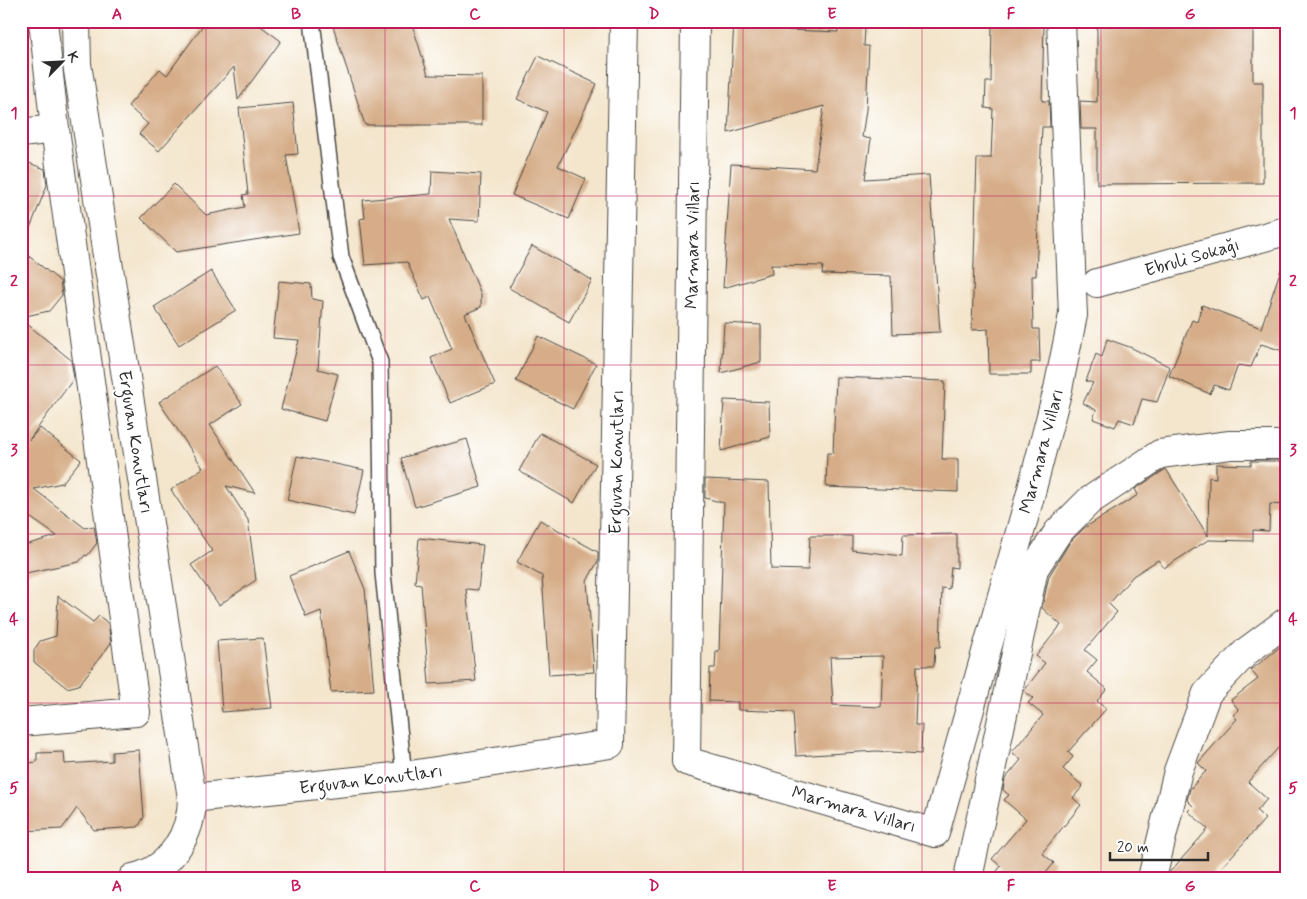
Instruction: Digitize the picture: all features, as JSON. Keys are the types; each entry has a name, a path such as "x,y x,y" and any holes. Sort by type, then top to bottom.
{"street":[{"path":"21,722 136,712 55,129 43,21"},
{"name":"Erguvan Konutları","path":"76,21 76,64 192,798 404,776 610,744 624,21"},
{"name":"Marmara Vilları","path":"695,21 686,760 935,833 1032,491 1058,389 1073,316 1061,21"},
{"path":"21,133 55,129"},
{"name":"Ebruli Sokağı","path":"1098,283 1286,230"},
{"path":"968,878 1034,569 1058,532 1090,501 1160,454 1230,445 1286,445"},
{"path":"1152,878 1178,771 1207,693 1247,651 1286,622"},
{"path":"133,878 145,875 160,866 173,854 183,839 190,822 192,798"}],"lane":[{"path":"312,21 341,257 380,362 383,573 404,776"}],"building":[{"path":"206,21 254,21 281,41 238,100 234,67 159,151 139,134 148,124 128,106 160,69 167,75"},
{"path":"349,21 411,21 428,75 482,76 482,125 365,125 333,26"},
{"path":"734,21 788,21 788,30 838,32 838,26 865,27 864,46 869,46 866,110 862,137 871,139 865,179 929,175 940,332 893,334 891,276 822,274 823,266 771,265 772,274 723,288 731,164 815,169 824,106 728,133"},
{"path":"992,21 1036,21 1036,26 1044,25 1042,101 1049,101 1050,127 1042,127 1036,276 1032,276 1033,329 1039,329 1040,362 1031,362 1031,374 989,374 988,329 972,330 977,158 991,158 993,109 985,108 986,82 991,82"},
{"path":"1097,21 1253,21 1253,82 1263,82 1263,183 1097,184 1097,129 1081,129 1080,101 1097,102"},
{"path":"538,56 597,84 558,166 586,179 569,219 512,195 547,112 517,99"},
{"path":"293,103 298,154 286,155 299,233 176,252 141,218 174,184 206,215 245,207 243,195 248,194 239,108"},
{"path":"21,160 45,169 47,185 23,246"},
{"path":"432,171 481,174 479,221 449,219 481,294 481,307 465,314 495,384 450,403 431,358 452,349 430,297 424,300 407,262 365,265 360,219 365,218 363,200 431,194"},
{"path":"532,246 592,280 569,322 509,288"},
{"path":"21,250 60,281 62,295 49,311 21,317"},
{"path":"1281,269 1286,270 1286,352 1261,344 1251,367 1238,365 1229,390 1214,385 1210,394 1169,376 1192,320 1197,322 1202,305 1261,328"},
{"path":"211,271 236,310 179,345 154,307"},
{"path":"279,281 311,284 312,299 323,301 318,369 338,374 325,421 281,409 299,340 273,338"},
{"path":"21,319 71,360 74,378 29,440 40,428 81,460 62,483 34,489 85,528 94,526 97,543 87,556 85,555 79,562 21,574 21,546 57,536 21,511"},
{"path":"724,323 761,325 761,362 721,373"},
{"path":"538,336 596,364 573,409 516,381"},
{"path":"1107,339 1132,348 1170,367 1157,402 1142,399 1134,424 1119,419 1115,427 1093,419 1096,410 1083,403 1093,383 1086,381 1096,354 1102,357"},
{"path":"215,366 242,404 210,425 255,493 226,486 248,520 256,580 219,605 191,565 212,551 171,490 203,468 159,402"},
{"path":"836,377 945,381 942,459 958,459 958,492 826,487 827,453 833,453"},
{"path":"724,400 769,402 770,437 721,451"},
{"path":"540,433 596,464 574,503 519,471"},
{"path":"467,439 481,487 415,507 401,458"},
{"path":"297,456 364,470 354,515 287,500"},
{"path":"1251,461 1286,461 1286,505 1270,504 1269,531 1253,530 1253,541 1208,540 1164,568 1158,560 1133,576 1109,604 1117,612 1085,650 1097,660 1087,672 1107,689 1097,701 1106,709 1068,752 1073,757 1063,769 1083,786 1073,798 1081,805 1042,853 1054,863 1042,878 992,878 1001,866 992,859 1026,819 1004,800 1009,795 1003,790 1005,779 1021,760 1012,752 1043,715 1028,703 1033,698 1024,691 1045,663 1036,656 1061,625 1042,608 1049,576 1070,542 1084,528 1138,495 1135,489 1166,469 1208,536 1209,477 1216,478 1216,464 1251,465"},
{"path":"705,479 769,482 771,569 808,570 810,536 852,536 852,550 902,556 903,535 957,534 957,568 951,567 949,589 942,588 940,647 935,647 934,666 917,666 915,725 922,725 921,754 876,751 796,756 793,712 738,710 738,702 709,701 710,668 715,668 716,651 719,651 724,503 705,498","holes":["883,656 881,707 833,705 830,657"]},
{"path":"540,520 598,552 598,561 587,581 594,672 549,675 542,576 517,562"},
{"path":"419,538 483,545 478,590 466,589 476,681 429,684 421,584 415,583"},
{"path":"349,551 365,589 374,690 331,692 321,611 306,617 289,576"},
{"path":"58,596 93,622 99,616 108,623 111,643 79,685 67,688 34,662 34,650 40,641 56,636"},
{"path":"263,638 272,708 222,712 217,641"},
{"path":"1286,642 1286,739 1248,782 1267,799 1257,811 1265,819 1212,878 1168,878 1169,873 1208,829 1188,811 1193,806 1187,800 1190,789 1206,771 1198,763 1237,719 1233,715 1239,710 1231,700 1258,679 1251,670"},
{"path":"139,750 144,817 138,827 94,830 77,808 62,829 21,831 21,764 37,762 37,753 64,752 65,764 112,761 112,752"}]}
